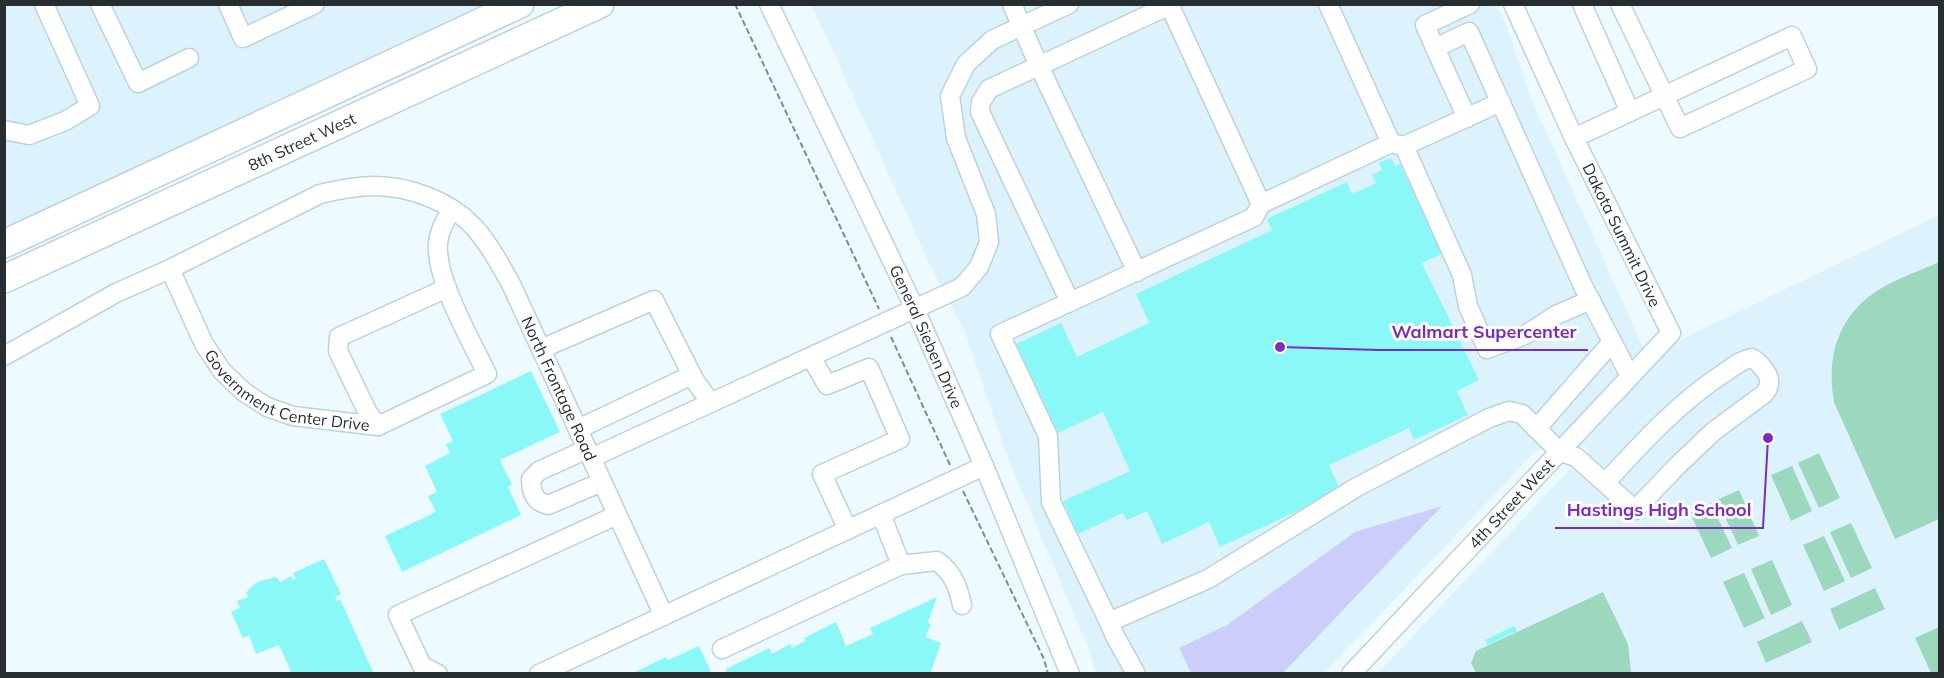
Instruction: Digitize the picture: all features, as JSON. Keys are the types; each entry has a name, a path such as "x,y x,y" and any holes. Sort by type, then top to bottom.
{"highway":[{"name":"8th Street West","path":"4,244 520,4"},
{"name":"8th Street West","path":"4,279 600,4"}],"street":[{"path":"4,130 29,135 65,121 90,105 44,4"},
{"path":"100,4 138,83 189,58"},
{"path":"228,4 243,38 315,4"},
{"name":"General Sieben Drive","path":"769,4 915,309 984,466 1070,674"},
{"path":"1012,4 1137,272"},
{"name":"North Frontage Road","path":"4,356 116,293 170,269 320,194 374,186 397,188 427,196 452,209 472,226 495,254 589,453 711,403 962,287 979,267 989,242 986,214 956,138 950,96 966,64 992,40 1069,4"},
{"path":"1328,4 1462,275 1468,306 1487,349 1525,335 1556,315 1591,300"},
{"name":"Dakota Summit Drive","path":"1513,4 1574,138 1671,333"},
{"path":"1582,4 1630,112"},
{"path":"1574,138 1630,112 1664,96 1792,36 1807,69 1680,128 1664,96 1620,4"},
{"path":"1070,302 980,112 981,102 990,89 1170,5 1261,204"},
{"path":"1465,6 1425,25 1467,118"},
{"path":"1435,48 1470,32 1591,300 1630,376"},
{"path":"1136,674 1115,636 1052,502 1048,436 1000,334 1254,217 1261,204 1501,102"},
{"name":"Government Center Drive","path":"170,269 204,344 222,371 244,392 267,407 293,416 378,426 487,374 440,270 438,242 443,224 452,209"},
{"path":"378,426 369,413 338,351 339,337 447,288"},
{"path":"541,349 654,300 692,375 711,403"},
{"name":"4th Street West","path":"1351,674 1671,333"},
{"path":"1536,429 1612,342"},
{"path":"812,357 827,386 868,368 900,439 822,474 848,530"},
{"path":"1109,622 1208,579 1357,487 1489,418 1509,411 1522,414 1560,452 1576,457 1635,510 1714,431 1764,394 1769,386 1769,378 1757,361 1752,358 1744,359 1705,385 1639,444 1605,483"},
{"path":"578,429 692,375"},
{"path":"602,482 548,506 535,497 531,489 531,479 539,471 589,453 664,616"},
{"path":"539,674 984,466"},
{"path":"881,514 902,565"},
{"path":"431,672 422,666 398,615 617,515"},
{"path":"722,649 902,565 937,561 955,580 962,605"}],"path":[{"path":"735,4 957,479 1044,659 1048,674"}],"shaded area":[{"path":"4,5 520,5 15,239 4,218"},
{"path":"812,5 1497,5 1507,27 1531,98 1647,356 1939,215 1939,673 1378,673 1589,449 1563,439 1534,453 1324,673 1096,673 1090,652 1006,453 965,332 928,261"}],"green space":[{"path":"1939,262 1939,519 1895,539 1834,402 1832,369 1834,353 1845,324 1866,299 1887,285"},
{"path":"1819,453 1840,498 1819,508 1798,463"},
{"path":"1792,466 1812,511 1791,521 1771,475"},
{"path":"1739,490 1759,536 1738,545 1717,500"},
{"path":"1711,503 1732,548 1711,558 1690,513"},
{"path":"1851,523 1872,568 1851,578 1830,532"},
{"path":"1824,536 1845,581 1824,591 1803,545"},
{"path":"1772,560 1792,605 1771,615 1751,569"},
{"path":"1744,573 1765,618 1744,628 1723,582"},
{"path":"1875,588 1885,609 1839,630 1830,609"},
{"path":"1603,592 1628,644 1631,673 1476,673 1471,663 1476,651"},
{"path":"1802,621 1812,642 1766,663 1757,642"},
{"path":"1939,627 1939,673 1931,673 1915,638"}],"water":[{"path":"1442,506 1283,673 1191,673 1179,648 1227,625 1355,532"}],"building":[{"path":"1391,158 1395,166 1400,164 1442,254 1422,263 1479,380 1457,391 1468,415 1414,440 1409,428 1329,465 1341,491 1220,547 1209,522 1162,544 1147,511 1127,520 1123,513 1078,534 1063,501 1130,471 1103,412 1058,433 1016,344 1061,323 1077,357 1149,323 1136,294 1272,230 1267,219 1347,182 1352,194 1376,183 1372,175 1382,170 1379,163"},
{"path":"531,371 560,432 500,460 512,485 508,487 521,515 402,572 385,536 436,512 428,496 437,492 425,466 450,453 446,444 453,441 440,414"},
{"path":"324,559 341,594 335,597 337,601 340,599 374,674 285,674 291,671 279,645 256,654 249,635 243,638 231,612 240,608 237,601 248,597 246,593 260,581 277,577 280,582 291,576 293,580 296,579 293,573"},
{"path":"937,597 928,622 931,625 925,637 941,643 930,674 727,674 726,669 769,648 772,654 790,644 792,648 805,641 804,638 836,622 846,646 873,634 870,628"},
{"path":"1514,626 1517,631 1487,645 1485,640"},
{"path":"699,646 712,674 631,674 666,657 668,660"}],"place":[{"name":"Walmart Supercenter","path":"1280,347"},
{"name":"Hastings High School","path":"1768,438"}]}
